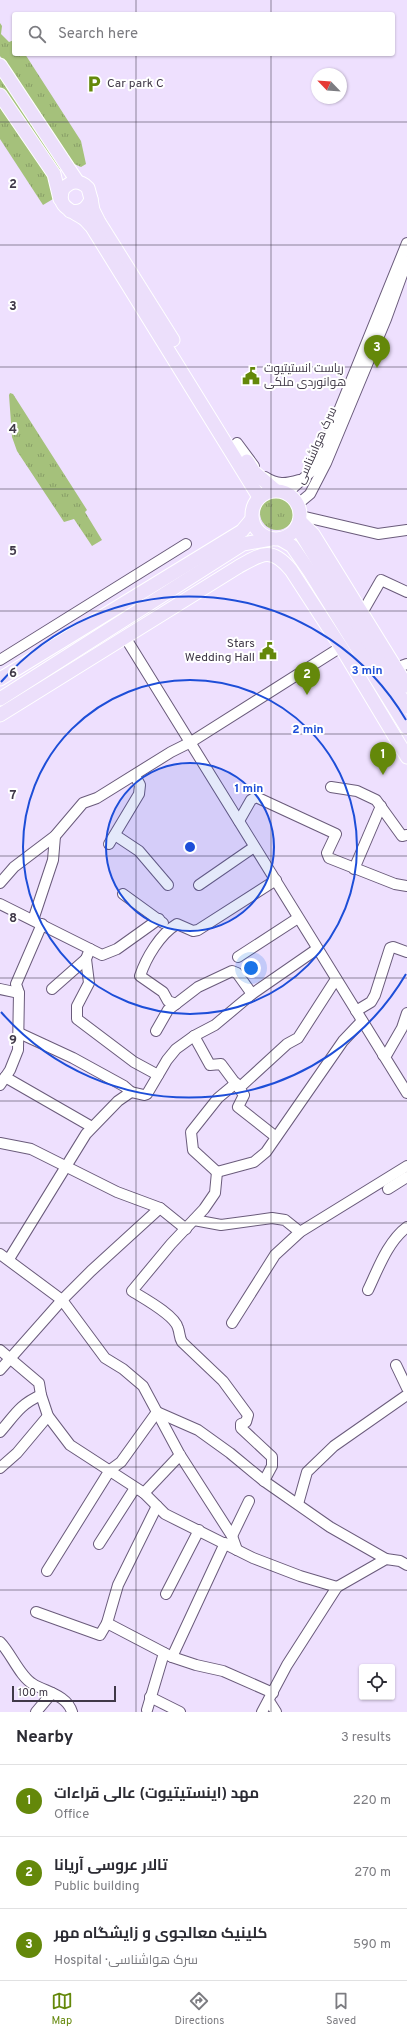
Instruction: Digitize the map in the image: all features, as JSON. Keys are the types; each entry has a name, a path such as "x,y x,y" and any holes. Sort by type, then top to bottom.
{"main road":[{"path":"0,65 77,181"},
{"path":"0,95 54,174 60,199 66,208 84,219 92,227 259,497"},
{"path":"60,199 63,188 66,184 77,181 85,184 88,188 93,210 99,222 254,472 281,491 313,534 362,613 401,666 407,686"},
{"path":"70,211 81,211 89,204 91,199"},
{"path":"281,491 264,494 259,497 253,507 252,519 258,532 292,546 310,572 407,728"},
{"path":"0,699 243,544 275,539 293,532 299,517"},
{"path":"299,517 407,707"},
{"path":"0,679 242,531 252,519"},
{"path":"0,714 221,577 255,557 266,554 275,555 282,559 291,570 341,647 407,757"},
{"path":"213,564 221,577"}],"street":[{"name":"سرک هواشناسی","path":"281,491 306,477 319,460 407,243"},
{"name":"سرک هواشناسی","path":"299,517 326,463 386,319 407,262"},
{"path":"237,443 257,471 267,479 277,483 287,484 306,477"},
{"path":"299,517 378,534 407,530"},
{"path":"0,660 186,544"},
{"path":"362,613 381,580 407,592"},
{"path":"125,636 407,1093"},
{"path":"0,883 14,867 55,836 83,803 97,798 135,776 171,752 191,742 341,647"},
{"path":"109,844 139,794 140,785 135,776"},
{"path":"331,787 357,791 376,800 402,836 407,835"},
{"path":"239,821 251,800 256,797 336,834 328,857 354,870 395,884 407,886"},
{"path":"354,870 381,806"},
{"path":"115,835 139,851 168,885"},
{"path":"33,920 53,860 55,836"},
{"path":"199,885 254,847"},
{"path":"176,1004 168,1001 163,992 140,976 160,941 170,928 177,924 193,931 198,930 276,880"},
{"path":"123,894 170,928"},
{"path":"0,904 102,955 117,949 158,919"},
{"path":"238,957 298,918"},
{"path":"42,924 16,984 19,993 20,1033 18,1050 2,1081 92,1127"},
{"path":"356,1011 371,1002 375,995 390,948 393,947 407,952"},
{"path":"52,989 86,959 90,949"},
{"path":"20,1033 73,1058 124,1086 131,1092 142,1096 147,1094 167,1060 176,1049 194,1036 215,1025 252,994 317,949"},
{"path":"86,959 89,983 77,1006 77,1018 134,1062 158,1075"},
{"path":"156,1031 168,1010 198,988 232,971 237,973 252,994"},
{"path":"264,1481 272,1466 272,1457 241,1428 241,1424 246,1422 248,1415 223,1381 182,1342 178,1335 179,1328 173,1319 132,1291 151,1267 204,1209 215,1193 216,1172 193,1150 191,1132 218,1098 237,1085 287,1044 298,1038 336,979"},
{"path":"0,989 19,993"},
{"path":"383,1055 387,1054 392,1048 407,1013"},
{"path":"216,1172 254,1162 266,1152 342,1040 362,1021"},
{"path":"194,1036 210,1065 221,1064 244,1094 238,1107 276,1137"},
{"path":"131,1092 118,1101 92,1127 4,1257 62,1300 105,1358 123,1369 143,1386 180,1455 229,1540 237,1550 252,1558 300,1576 337,1587"},
{"path":"0,1143 31,1149 117,1192 160,1208 186,1228"},
{"path":"232,1323 275,1255 300,1232 407,1166"},
{"path":"388,1189 407,1177"},
{"path":"0,1370 39,1324 62,1300 91,1271 160,1208"},
{"path":"194,1220 221,1225 272,1218 285,1220 300,1232"},
{"path":"368,1290 388,1251 401,1231 407,1227"},
{"path":"0,1350 10,1360 36,1380 40,1386 41,1395 48,1416 70,1445 110,1470 178,1522 229,1540"},
{"path":"396,1365 407,1388"},
{"path":"0,1432 26,1401 41,1395"},
{"path":"298,1504 307,1472 334,1446 407,1395"},
{"path":"156,1412 198,1430 230,1453 264,1481 330,1527 386,1559 404,1563 407,1553"},
{"path":"47,1571 110,1470 121,1462 156,1412"},
{"path":"0,1468 16,1453 48,1416"},
{"path":"99,1544 139,1491 180,1455"},
{"path":"147,1710 150,1697 168,1655 249,1501"},
{"path":"36,1612 100,1636 107,1623 118,1585 157,1506"},
{"path":"166,1594 199,1530"},
{"path":"262,1712 287,1665 337,1587 386,1559"},
{"path":"107,1623 168,1655 196,1665 223,1671 271,1697 276,1712"},
{"path":"0,1642 7,1648 31,1683 57,1694 70,1706 72,1712"},
{"path":"36,1712 52,1693"},
{"path":"150,1697 180,1712"}],"green space":[{"path":"0,23 2,26 1,34 9,42 12,41 12,56 26,56 81,141 86,164 81,167 72,163 0,56"},
{"path":"0,71 64,167 56,172 0,89"},
{"path":"0,98 53,174 58,196 43,205 0,139"},
{"path":"10,393 13,394 87,510 85,512 102,540 92,546 74,519 64,522 17,451 12,437"},
{"path":"274,496 280,496 284,497 291,503 294,513 293,520 287,527 280,530 274,530 270,529 263,523 260,516 260,510 261,506 267,499"}],"place":[{"name":"Car park C","path":"94,84"},
{"name":"کلینیک معالجوی و زایشگاه مهر","path":"377,368"},
{"name":"ریاست انستیتیوت هوانوردی ملکی","path":"251,376"},
{"name":"Stars Wedding Hall","path":"268,651"},
{"name":"تالار عروسی آریانا","path":"307,695"},
{"name":"مهد (اینستیتیوت) عالی قراءات","path":"383,775"}]}
